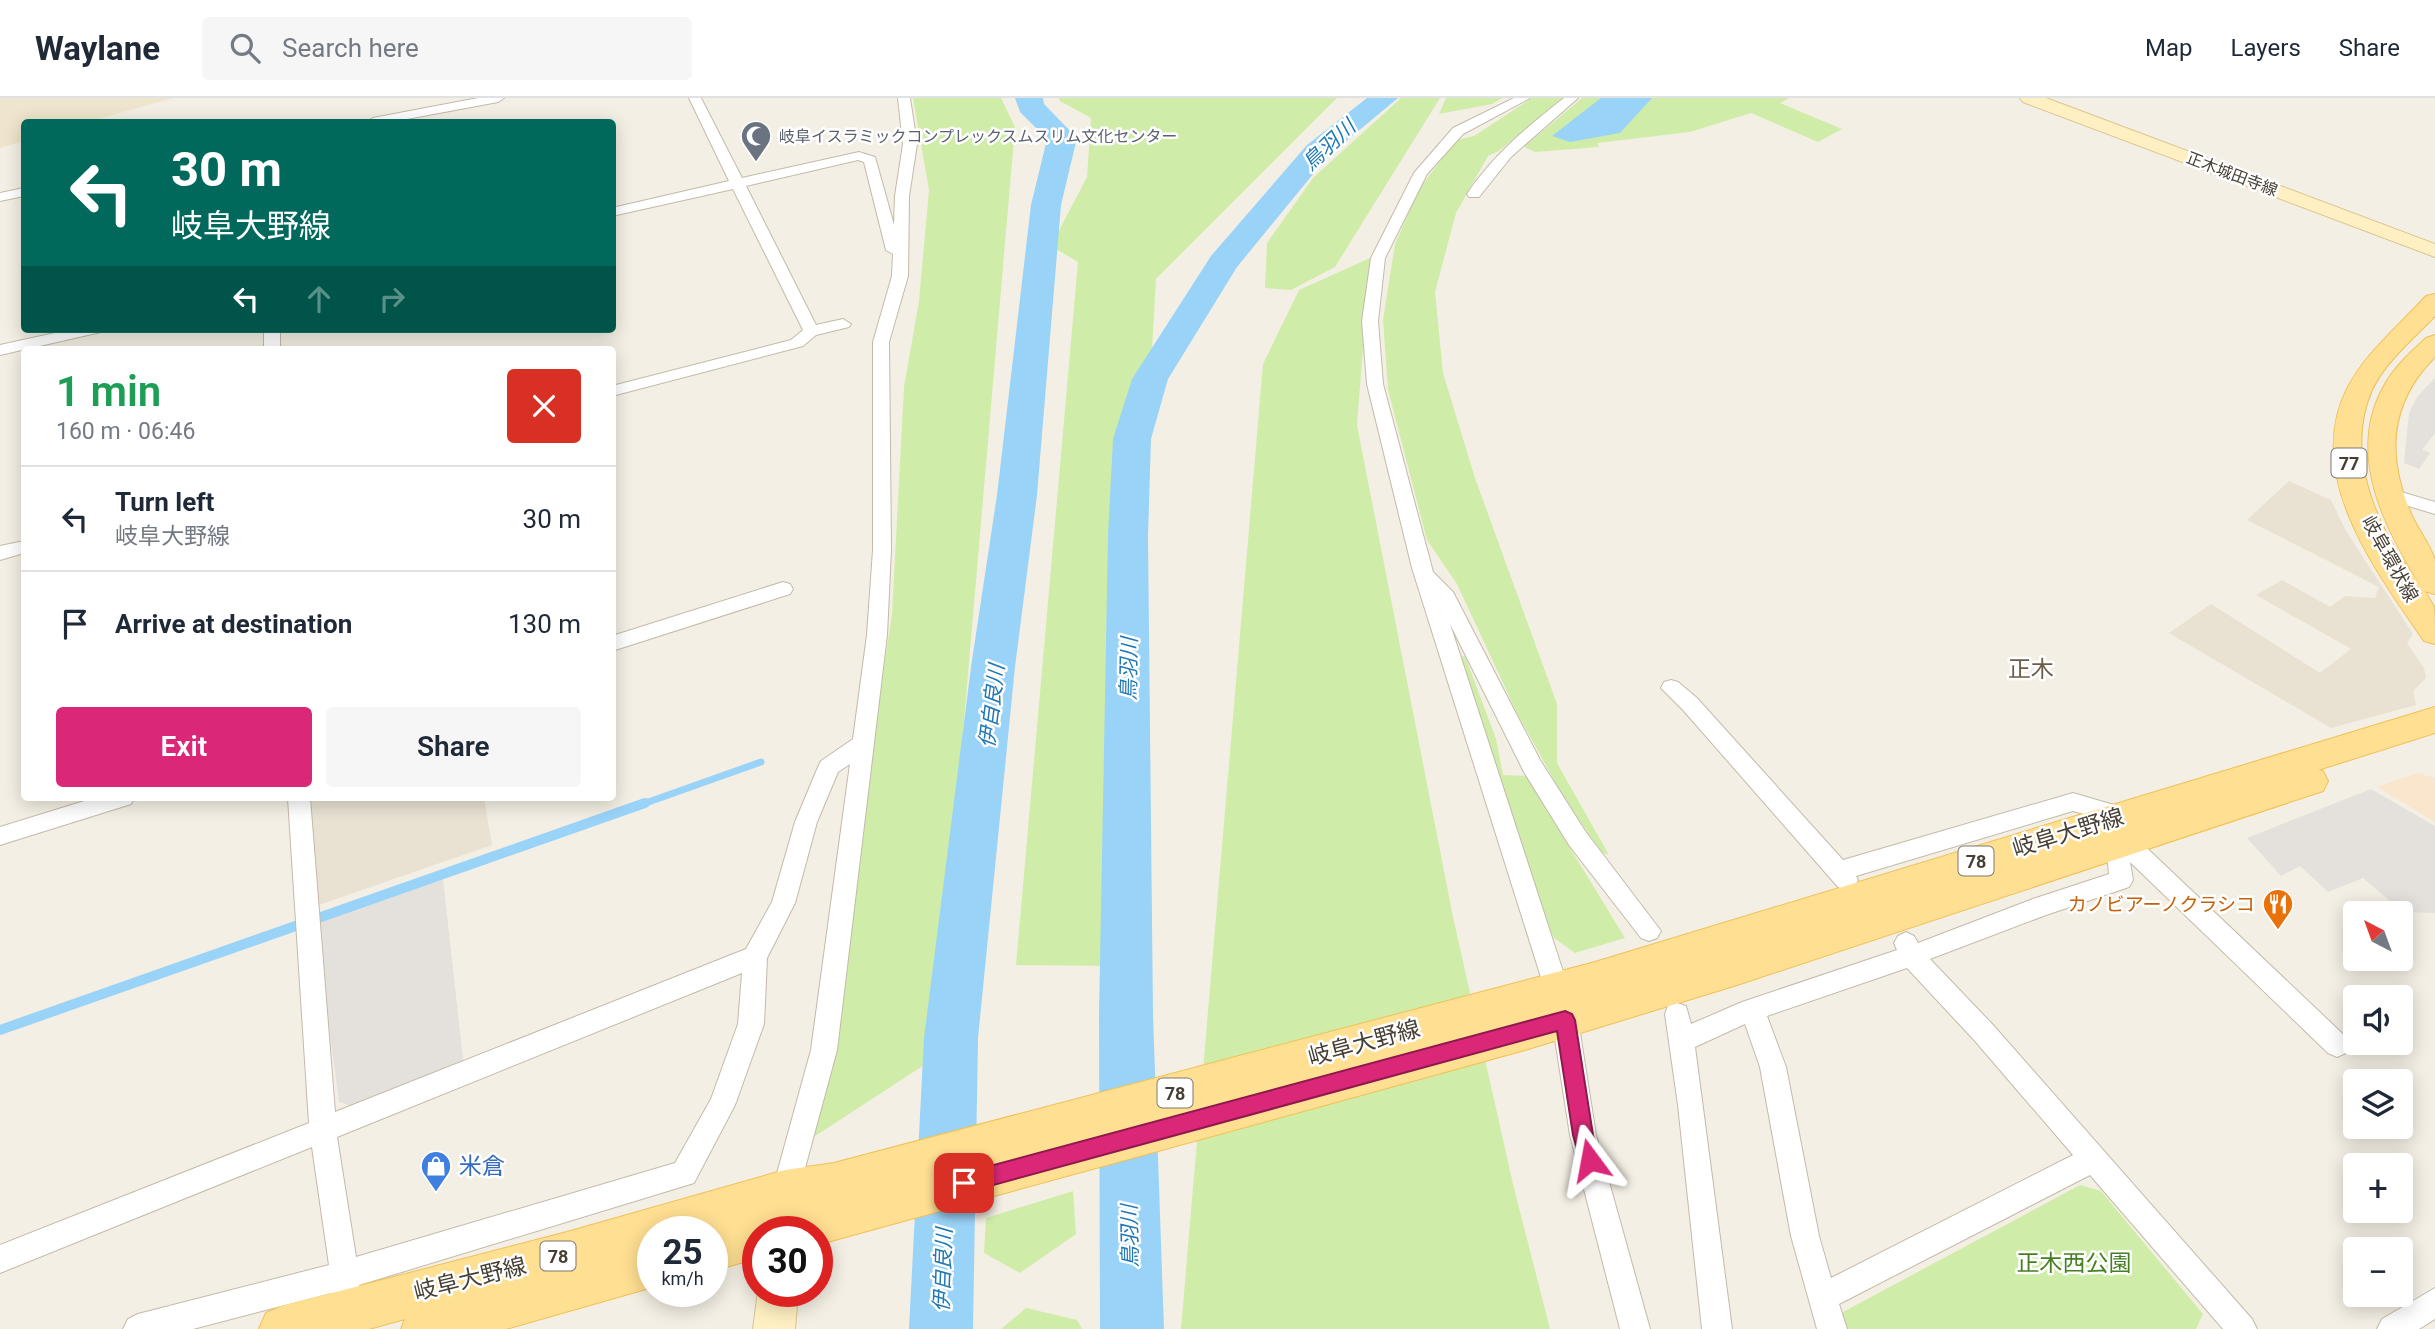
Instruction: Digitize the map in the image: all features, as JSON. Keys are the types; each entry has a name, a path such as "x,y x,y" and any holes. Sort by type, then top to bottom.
{"main road":[{"name":"岐阜環状線","path":"2435,301 2374,368 2360,389 2348,430 2348,459 2355,490 2374,539 2435,633"},
{"name":"岐阜環状線","path":"2435,343 2396,386 2384,416 2381,452 2400,524 2435,583"},
{"name":"岐阜大野線","path":"796,1216 832,1201 1561,1005 1737,968 2435,720"},
{"name":"岐阜大野線","path":"2121,833 2435,741"},
{"name":"岐阜大野線","path":"282,1329 342,1305 567,1254 742,1229"},
{"name":"岐阜大野線","path":"424,1329 637,1269"}],"street":[{"path":"389,119 498,98"},
{"path":"695,98 811,331"},
{"path":"779,1216 824,1050 877,635 882,550 881,342 900,276 902,196 910,144 904,98"},
{"path":"1524,98 1458,131 1420,173 1378,258 1370,321 1375,384 1422,568 1561,1005 1583,1135 1635,1329"},
{"path":"1474,194 1485,176 1532,130 1572,98"},
{"name":"正木城田寺線","path":"2029,98 2435,251"},
{"path":"616,211 859,156 870,160 900,276"},
{"path":"0,197 21,193"},
{"path":"616,390 797,343 811,331 843,324"},
{"path":"0,350 77,333"},
{"path":"2391,495 2435,508"},
{"path":"0,553 21,548"},
{"path":"1422,568 1446,597 1532,766 1577,838 1649,931"},
{"path":"616,643 783,589"},
{"path":"1671,688 1690,704 1843,876 2073,802 2121,833 2337,1045"},
{"path":"138,1329 342,1305 684,1174 722,1105 751,1024 755,957 783,903 806,822 829,767 863,743"},
{"path":"0,836 113,801"},
{"path":"299,801 323,1132 342,1305"},
{"path":"1717,1329 1685,1030 1747,1012 1908,949 2122,880 2121,833"},
{"path":"1908,949 2242,1329"},
{"path":"0,1259 755,957"},
{"path":"1747,1012 1773,1067 1805,1236 1832,1329"},
{"path":"1821,1298 2093,1159"},
{"path":"2392,1329 2435,1302"},
{"path":"774,1329 776,1307"}],"shaded area":[{"path":"0,98 173,98 99,119 21,119 21,142 0,148"},
{"path":"2435,378 2435,433 2422,450 2430,453 2419,469 2404,463 2409,413 2417,397"},
{"path":"2289,481 2331,500 2346,531 2413,634 2407,643 2424,668 2426,678 2413,691 2416,705 2331,728 2169,633 2211,604 2320,673 2351,649 2256,595 2282,580 2330,607 2345,596 2375,598 2379,587 2247,520"},
{"path":"2418,773 2435,778 2435,822 2377,787"},
{"path":"2371,789 2435,826 2435,913 2413,912 2413,901 2390,901 2363,878 2328,892 2300,866 2281,876 2247,838"},
{"path":"307,801 485,801 492,845 313,907"},
{"path":"443,879 464,1068 363,1109 339,1102 315,923"}],"green space":[{"path":"913,98 1001,98 1015,127 935,1058 812,1138 892,614 904,387 919,301 929,190"},
{"path":"1059,98 1337,98 1156,279 1117,966 1016,965 1078,262 1051,246 1087,177 1091,118"},
{"path":"1401,98 1440,98 1335,267 1291,290 1265,288 1267,243 1313,178"},
{"path":"1446,98 1502,98 1492,104 1439,114"},
{"path":"1532,98 1562,98 1499,151 1488,156 1456,213 1435,292 1443,373 1475,478 1557,704 1557,763 1609,855 1602,853 1564,798 1517,713 1457,584 1427,540 1388,390 1383,320 1395,244 1419,189 1456,140 1474,136"},
{"path":"1582,98 1789,98 1780,103 1842,129 1818,142 1751,113 1690,132 1597,143 1599,147 1535,152 1524,147"},
{"path":"1370,258 1357,425 1453,917 1513,1184 1550,1329 1181,1329 1263,364 1299,290"},
{"path":"1465,656 1496,739 1503,775 1526,776 1625,938 1575,953 1554,938 1489,787 1454,659"},
{"name":"正木西公園","path":"2080,1185 2101,1191 2203,1314 2196,1329 1842,1329 1843,1312"},
{"path":"1073,1191 1076,1234 1020,1273 984,1253 986,1218"},
{"path":"1026,1308 1077,1320 1082,1329 1001,1329"}],"water":[{"path":"1601,98 1652,98 1620,133 1570,142 1552,136"}],"waterway":[{"name":"伊自良川","path":"941,1329 951,1038 993,667 1017,495 1046,205 1062,138 1030,106 1029,98"},
{"name":"鳥羽川","path":"1132,1329 1126,1015 1128,536 1132,439 1150,379 1223,263 1317,151 1384,98"},
{"path":"640,805 761,762"},
{"path":"0,1030 645,803"}],"place":[{"name":"岐阜イスラミックコンプレックスムスリム文化センター","path":"756,163"},
{"name":"カノビアーノクラシコ","path":"2278,931"},
{"name":"米倉","path":"436,1193"}],"district":[{"name":"正木","path":"2031,669"}],"route":[{"path":"964,1183 1565,1020 1583,1135 1590,1160"}]}
